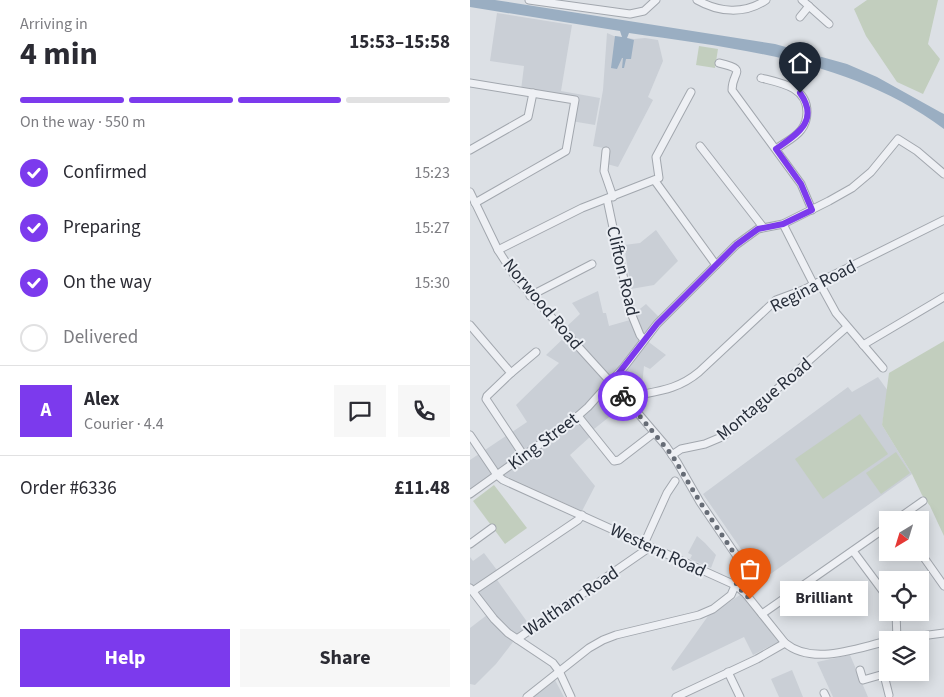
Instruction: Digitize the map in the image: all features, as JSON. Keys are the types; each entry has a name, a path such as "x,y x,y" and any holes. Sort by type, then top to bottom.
{"street":[{"path":"529,0 630,14 644,11 656,0"},
{"path":"697,0 709,7 723,10 750,8 766,0"},
{"path":"802,0 829,24"},
{"path":"800,17 809,6"},
{"path":"719,63 733,66 736,69 737,73 732,90 801,184 812,210"},
{"path":"762,78 771,84 788,85 794,88 804,99 807,106 807,115 802,130 776,149"},
{"path":"470,83 575,100 566,151 475,203"},
{"path":"692,92 656,157 657,178 716,265"},
{"path":"470,150 528,117 533,93"},
{"path":"700,146 763,227 783,224 842,194 863,181 898,139 917,151 944,174"},
{"name":"Clifton Road","path":"606,151 604,171 613,197 630,313 644,340"},
{"path":"498,250 582,208 657,178"},
{"name":"Norwood Road","path":"470,192 498,250 516,278 530,296 625,398 672,455 739,562 740,573 736,585"},
{"name":"Regina Road","path":"625,398 664,391 692,377 772,303 817,283 944,220"},
{"path":"783,224 836,314 883,368"},
{"name":"King Street","path":"470,494 578,416 611,383 664,316 736,245 763,227"},
{"path":"530,296 592,264"},
{"path":"863,345 944,297"},
{"path":"470,326 512,373"},
{"name":"Montague Road","path":"672,455 681,449 705,444 724,436 848,327"},
{"path":"524,456 486,399 487,396 536,352"},
{"path":"633,408 636,400 642,394"},
{"path":"578,416 614,461 619,460 654,433"},
{"path":"470,435 497,475"},
{"name":"Western Road","path":"497,475 503,480 736,585 745,593 785,643 791,647 814,654 827,654 879,643"},
{"path":"647,545 667,493 675,481"},
{"path":"909,511 923,501"},
{"path":"571,697 559,671 550,661 516,639 494,618 471,589 582,516"},
{"path":"470,544 492,528"},
{"path":"762,614 879,532"},
{"name":"Waltham Road","path":"516,639 647,545"},
{"path":"853,551 879,586"},
{"path":"926,561 944,586"},
{"path":"527,697 589,648 603,640 706,613 726,600 736,585"},
{"name":"Western Road","path":"929,635 944,633"},
{"path":"676,697 685,695 785,643"},
{"path":"860,670 863,680 879,676"},
{"path":"728,672 740,697"},
{"path":"888,681 890,695"}],"shaded area":[{"path":"497,13 572,25 561,91 600,98 595,125 571,121 576,100 521,90 524,66 490,61"},
{"path":"607,33 634,39 658,40 663,61 648,97 653,100 618,167 607,164 609,149 593,146 603,90"},
{"path":"656,230 678,261 654,285 631,289 624,245 640,243"},
{"path":"598,291 603,313 606,313 609,326 630,320 630,317 646,304 661,319 646,340 666,355 650,369 644,366 642,386 623,406 589,433 591,436 570,455 595,486 582,511 508,477 497,476 470,495 470,460 527,422 516,405 559,363 546,355 567,335 563,330 580,314 572,303"},
{"path":"878,377 888,391 882,425 912,474 752,587 750,581 754,575 754,568 703,494 848,387 852,392"},
{"path":"697,536 716,555 711,568 690,559 692,555 688,553"},
{"path":"484,553 500,574 495,577 533,630 522,639 507,629 470,587 470,557 473,561"},
{"path":"746,591 782,640 753,655 744,637 673,671 671,668 708,616"},
{"path":"487,615 513,642 496,664 475,685 470,684 470,628"},
{"path":"850,655 868,697 833,697 817,662"},
{"path":"792,670 803,697 779,697 771,679"},
{"path":"555,680 564,697 534,697 537,694"}],"green space":[{"path":"867,0 938,0 928,44 940,59 923,94 897,82 866,36 854,9"},
{"path":"699,46 718,49 715,68 696,65"},
{"path":"944,341 944,536 930,506 882,425 889,373"},
{"path":"860,414 888,454 823,499 795,459"},
{"path":"896,452 910,473 881,494 866,473"},
{"path":"494,485 527,528 505,544 473,501"}],"water":[{"path":"470,0 495,0 775,44 847,64 877,77 944,114 944,129 909,106 871,87 793,61 753,52 629,33 627,38 634,40 631,59 626,59 624,68 622,68 622,58 617,69 611,68 615,36 622,37 620,31 470,7"}],"way so far":[{"path":"623,396 666,446 736,556 739,562 740,573 736,585 750,599"}],"place":[{"name":"Brilliant","path":"750,599"}],"route":[{"path":"623,396 611,383 657,324 675,305 736,245 758,229 783,224 812,210 801,184 776,149 802,130 807,115 807,106 800,93"}]}
